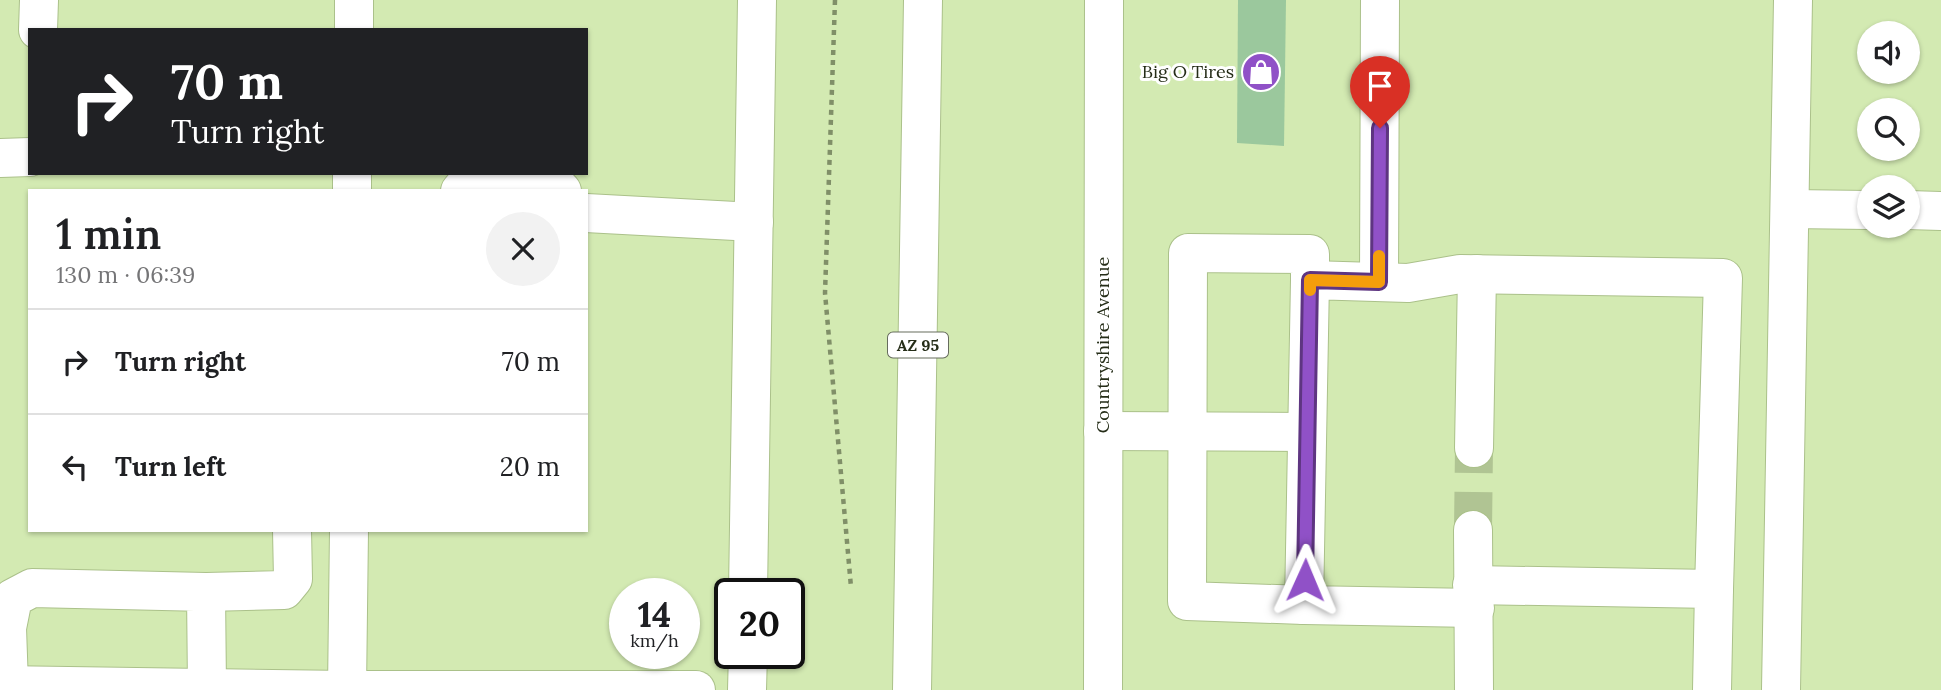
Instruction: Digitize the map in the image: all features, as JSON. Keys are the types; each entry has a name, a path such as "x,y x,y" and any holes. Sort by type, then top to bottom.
{"main road":[{"path":"38,28 39,0"},
{"path":"354,0 354,28"},
{"path":"748,578 757,0"},
{"name":"AZ 95","path":"912,690 923,0"},
{"name":"Countryshire Avenue","path":"1103,690 1104,0"},
{"path":"1379,282 1381,0"},
{"path":"1782,690 1793,0"},
{"path":"0,158 28,158"},
{"path":"462,189 473,176 547,175 560,189"},
{"path":"1790,209 1857,210"},
{"path":"1920,210 1941,211"},
{"path":"588,213 754,222"},
{"path":"1304,605 1310,254 1188,253 1187,601 1304,605 1473,596 1714,589"},
{"path":"1310,280 1408,283 1460,274 1723,278 1712,690"},
{"path":"1474,448 1477,274"},
{"path":"1103,431 1307,432"},
{"path":"1473,530 1474,690"},
{"path":"292,532 293,579 284,590 206,592 32,588 13,598 8,628 5,685 348,690 696,690"},
{"path":"348,690 349,532"},
{"path":"206,592 207,688"},
{"path":"747,690 748,669"}],"path":[{"path":"835,0 825,293 851,587"}],"building":[{"name":"Big O Tires","path":"1238,0 1286,0 1284,146 1237,143"}],"tunnel":[{"path":"1473,530 1474,448"}],"slow traffic":[{"path":"1310,290 1310,280 1379,282 1379,256"}],"place":[{"name":"Big O Tires","path":"1261,72"}],"route":[{"path":"1305,580 1310,280 1379,282 1380,128"}]}
